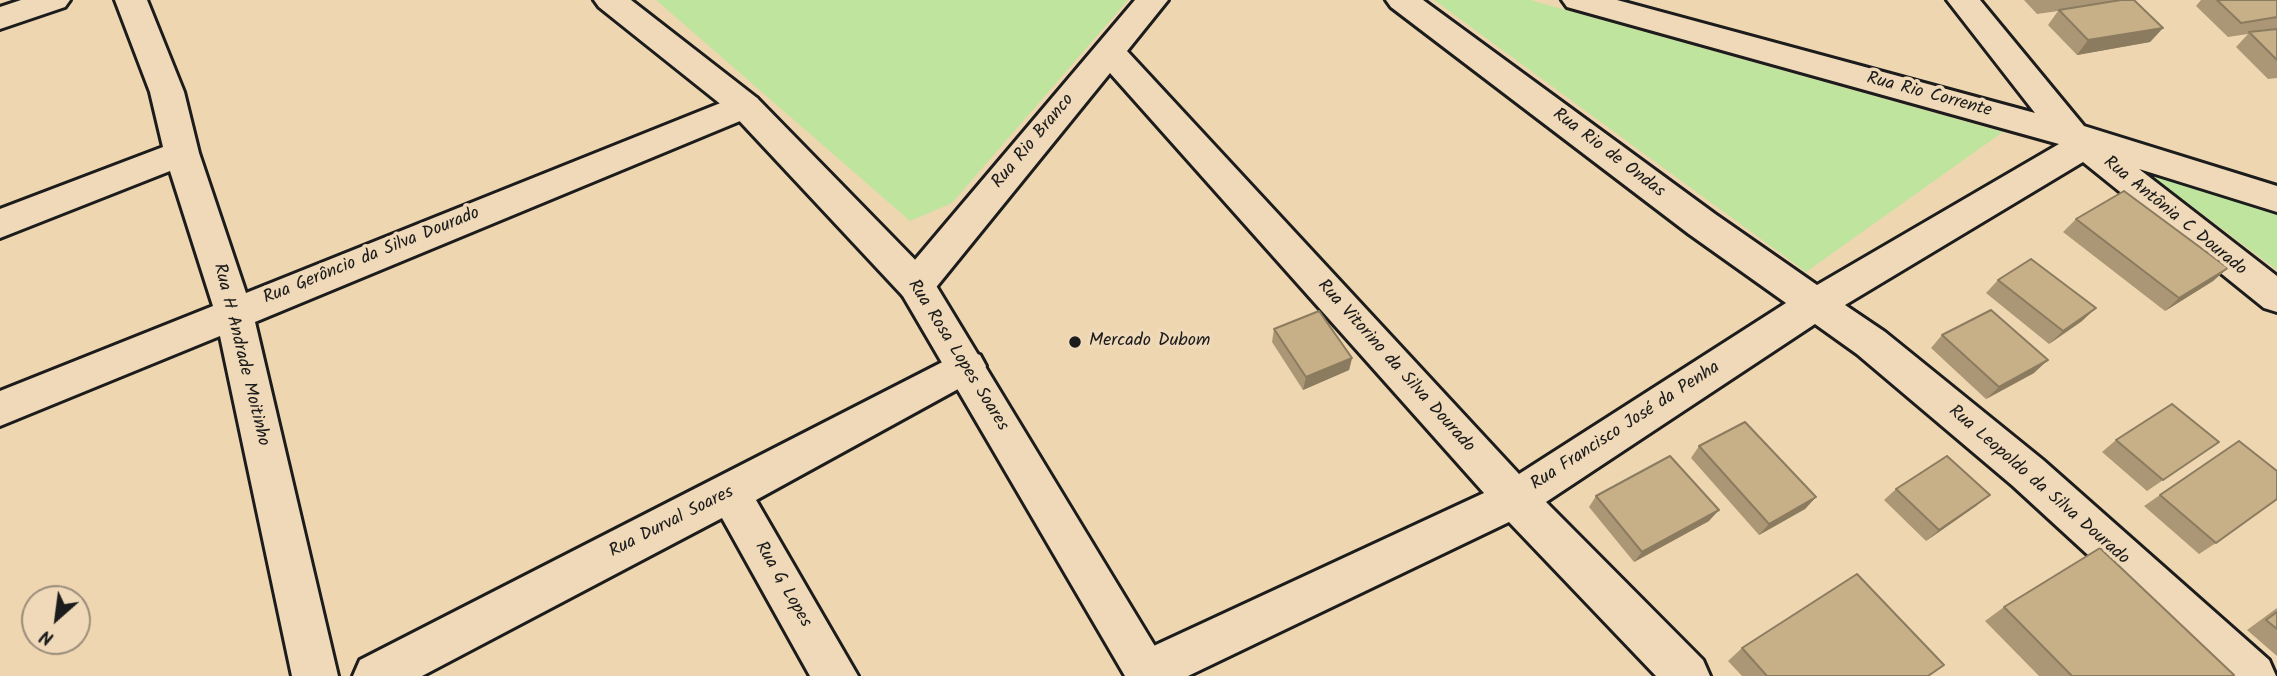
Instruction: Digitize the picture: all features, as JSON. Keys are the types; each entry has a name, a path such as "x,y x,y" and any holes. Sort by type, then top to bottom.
{"street":[{"path":"0,18 54,0"},
{"name":"Rua H Andrade Moitinho","path":"131,0 167,92 182,153 234,313 315,676"},
{"name":"Rua Rosa Lopes Soares","path":"610,0 744,106 916,285 1149,674"},
{"name":"Rua Rio Branco","path":"916,285 1152,0"},
{"name":"Rua Rio de Ondas","path":"1402,0 1702,224 1818,303"},
{"name":"Rua Rio Corrente","path":"1578,0 2078,140 2277,199"},
{"path":"1964,0 2078,140"},
{"name":"Rua Vitorino da Silva Dourado","path":"1109,52 1515,499 1687,676"},
{"name":"Rua Gerôncio da Silva Dourado","path":"0,409 744,106"},
{"name":"Rua Francisco José da Penha","path":"1149,674 1515,499 1818,303 2078,140"},
{"name":"Rua Antônia C Dourado","path":"2078,140 2277,298"},
{"path":"0,224 182,153"},
{"name":"Rua Leopoldo da Silva Dourado","path":"1818,303 1871,343 2028,473 2253,676"},
{"name":"Rua Durval Soares","path":"376,676 730,493 966,366"},
{"name":"Rua G Lopes","path":"730,493 835,676"}],"green space":[{"path":"656,0 1128,0 952,203 910,221"},
{"path":"1434,0 1530,0 2003,132 1806,272"},
{"path":"2141,168 2277,212 2277,270"}],"building":[{"path":"2134,0 2163,28 2088,40 2059,10"},
{"path":"2217,0 2277,0 2277,17 2241,23"},
{"path":"2277,29 2277,60 2249,32"},
{"path":"2124,191 2228,268 2179,298 2076,219"},
{"path":"2031,259 2096,308 2063,331 1998,280"},
{"path":"1991,310 2048,360 1999,387 1942,335"},
{"path":"1319,311 1352,358 1306,377 1274,329"},
{"path":"2172,404 2219,442 2163,480 2116,440"},
{"path":"1745,422 1816,497 1769,524 1699,446"},
{"path":"2239,441 2277,471 2277,499 2216,543 2160,495"},
{"path":"1670,456 1719,510 1642,552 1596,496"},
{"path":"1947,456 1990,495 1939,530 1896,489"},
{"path":"2100,548 2234,675 2072,676 2004,607"},
{"path":"1857,574 1944,665 1928,676 1767,676 1742,648"},
{"path":"2277,612 2277,629 2266,620"}],"place":[{"name":"Mercado Dubom","path":"1075,342"}]}
